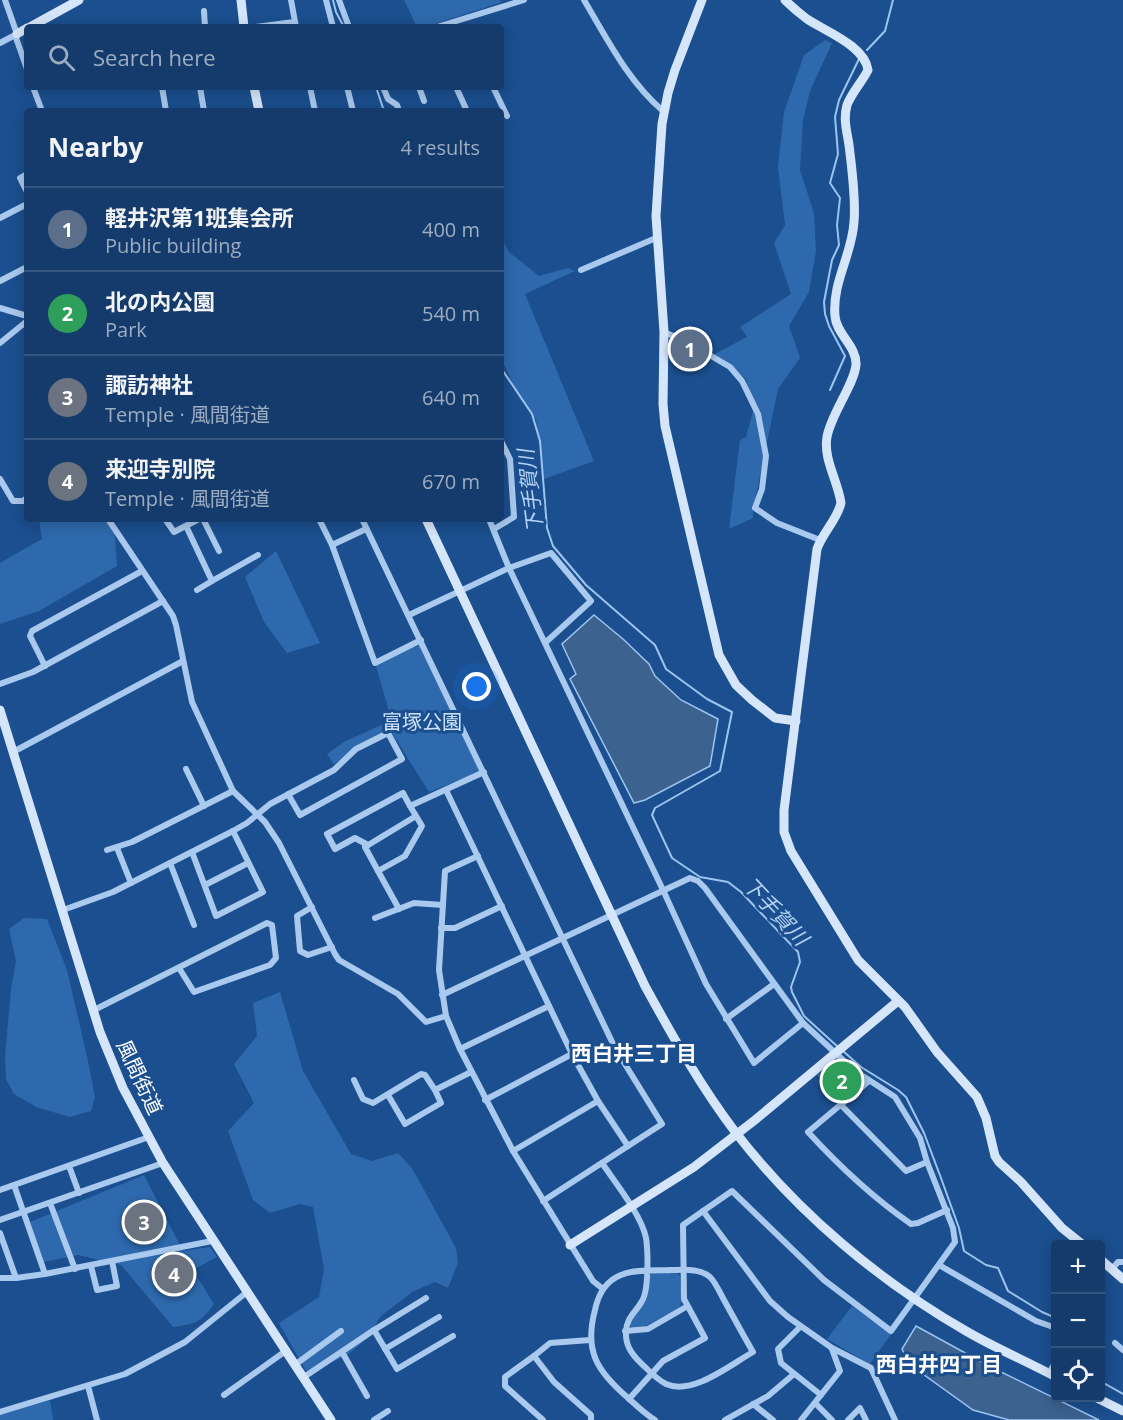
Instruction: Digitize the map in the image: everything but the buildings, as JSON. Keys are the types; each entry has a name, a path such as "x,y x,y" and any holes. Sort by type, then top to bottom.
{"street":[{"path":"5,0 24,59"},
{"path":"37,24 79,0"},
{"path":"241,0 244,24"},
{"path":"291,0 295,24"},
{"path":"326,0 332,24"},
{"path":"339,0 348,24"},
{"path":"447,24 524,0"},
{"path":"584,0 618,58 634,80 663,111"},
{"path":"702,0 675,70 663,111 656,198 656,238 664,332 664,426 719,655 736,685 752,700 775,718 796,721"},
{"path":"785,0 806,18 842,39 858,52 866,59 868,70 847,105 844,123 849,142 855,221 837,282 834,312 837,326 853,351 856,366 826,440 827,453 841,503 839,511 820,540 817,549 784,810 783,821 787,842 858,960 912,1015 937,1052 977,1097 986,1118 995,1156 999,1162 1022,1182 1056,1222 1076,1240"},
{"path":"204,11 206,24"},
{"path":"460,20 462,24"},
{"path":"0,43 24,30"},
{"path":"34,90 41,108"},
{"path":"162,90 166,108"},
{"path":"200,90 204,108"},
{"path":"255,90 258,108"},
{"path":"311,90 314,108"},
{"path":"348,90 352,108"},
{"path":"384,90 388,99 398,108"},
{"path":"420,90 424,101"},
{"path":"459,90 466,108"},
{"path":"494,90 503,108"},
{"path":"504,110 507,116"},
{"path":"0,218 24,206"},
{"path":"581,270 656,238"},
{"path":"0,281 24,269"},
{"path":"0,308 24,315"},
{"path":"0,343 24,323"},
{"path":"664,332 689,343 736,372 758,414 766,456 762,489 755,508 777,523 820,540"},
{"path":"494,529 514,518 510,459 504,447"},
{"path":"0,479 13,501 24,500"},
{"path":"110,522 163,601 176,625 196,712 233,792 258,814 279,843 339,960 392,990 426,1022 446,1016"},
{"path":"167,522 174,532 195,522"},
{"path":"203,522 219,551"},
{"path":"320,522 332,545 375,663 421,640"},
{"path":"363,522 615,1048 662,1124 543,1201"},
{"path":"427,522 645,986 683,1055 737,1134 792,1197 864,1261 914,1299 967,1332 1051,1374"},
{"path":"490,522 509,568 706,984 754,1063 803,1023"},
{"path":"186,526 212,581"},
{"path":"332,545 366,529"},
{"path":"409,615 509,568 551,553 591,601 546,642"},
{"path":"197,590 258,555"},
{"path":"45,666 30,636 32,631 142,571"},
{"path":"0,684 45,666 163,601"},
{"path":"13,752 183,661"},
{"name":"風間街道","path":"0,710 114,1069 163,1164 332,1420"},
{"path":"63,910 113,892 233,831 270,804 288,794 334,770 356,749 388,733 402,759 300,815 288,794"},
{"path":"186,769 204,806"},
{"path":"410,806 484,772"},
{"path":"446,790 572,1054 598,1101 628,1146"},
{"path":"107,850 117,848 233,792"},
{"path":"368,845 356,838 335,849 327,834 403,793 422,826 405,856 378,871"},
{"path":"399,909 365,847 416,816"},
{"path":"192,852 216,916 263,892 233,831"},
{"path":"117,848 131,883"},
{"path":"478,856 445,871 439,970 446,1016 471,1072 513,1151 593,1281 603,1288"},
{"path":"170,863 194,925"},
{"path":"205,885 248,863"},
{"path":"442,996 690,878 698,881 705,888 803,1023 838,1050 855,1071 895,1097 920,1138 927,1162 947,1210 955,1242 891,1331 824,1281 732,1191 683,1225 683,1293 686,1306 705,1338 663,1361 629,1399"},
{"path":"375,918 414,903 442,904"},
{"path":"441,928 455,928 502,906"},
{"path":"312,907 297,915 300,951 308,955 332,947"},
{"path":"94,1010 267,924 272,925 276,958 270,965 194,992 180,968"},
{"path":"726,1019 774,984"},
{"path":"570,1245 694,1167 898,1000"},
{"path":"460,1049 549,1006"},
{"path":"486,1100 572,1054"},
{"path":"435,1090 471,1072"},
{"path":"354,1080 363,1099 373,1103 421,1074 425,1075 441,1104 405,1124 388,1095"},
{"path":"869,1081 808,1132 843,1170 882,1204 911,1224 947,1210"},
{"path":"513,1151 598,1101"},
{"path":"840,1105 906,1171 927,1162"},
{"path":"0,1190 149,1137"},
{"path":"602,1163 646,1235 646,1271 646,1291 628,1321 626,1342 630,1351 666,1384 687,1388 753,1352 714,1282 703,1272 646,1271 620,1275 603,1288 596,1303 590,1340 599,1369 608,1381 655,1420"},
{"path":"0,1220 163,1164"},
{"path":"69,1166 79,1193"},
{"path":"14,1185 45,1274"},
{"path":"50,1203 75,1269"},
{"path":"703,1211 770,1301 800,1327 832,1348 871,1368 895,1420"},
{"path":"0,1233 16,1278"},
{"path":"0,1278 16,1278 75,1269 213,1241"},
{"path":"91,1266 98,1290 117,1286 112,1261"},
{"path":"1112,1269 1118,1262 1123,1262"},
{"path":"1105,1263 1123,1279"},
{"path":"939,1265 1036,1321 1051,1326"},
{"path":"0,1412 125,1374 185,1342 247,1292"},
{"path":"304,1377 426,1298"},
{"path":"626,1331 648,1329 686,1306"},
{"path":"385,1349 439,1317"},
{"path":"800,1327 778,1349 781,1363 821,1395"},
{"path":"374,1330 398,1369 453,1336"},
{"path":"296,1364 341,1331"},
{"path":"543,1420 505,1386 505,1377 550,1343 590,1340"},
{"path":"1114,1343 1123,1350"},
{"path":"801,1420 840,1371 832,1348"},
{"path":"224,1395 287,1350"},
{"path":"342,1352 367,1396"},
{"path":"534,1356 554,1382 591,1415 591,1420"},
{"path":"726,1420 768,1396 794,1374"},
{"path":"88,1386 97,1420"},
{"path":"1105,1402 1123,1411"},
{"path":"815,1403 832,1420"},
{"path":"753,1404 773,1420"},
{"path":"848,1420 860,1408 866,1420"},
{"path":"374,1420 388,1411"}],"green space":[{"path":"404,0 500,0 502,2 435,24 416,24"},
{"path":"825,40 832,43 810,91 803,120 800,170 814,213 816,251 809,292 789,326 800,358 778,389 753,518 729,529 740,440 746,437 753,411 746,379 729,364 713,355 747,337 740,327 791,294 774,243 785,225 778,167 784,112 804,55"},
{"path":"504,243 509,252 539,276 568,268 575,271 525,294 594,461 544,479 536,420 519,397 504,364"},
{"path":"39,522 111,522 115,537 117,566 39,611 0,624 0,563 42,539"},
{"path":"276,551 320,643 287,653 264,622 245,577"},
{"name":"富塚公園","path":"420,645 483,771 429,792 392,733 388,708 375,663"},
{"path":"383,724 385,732 334,764 327,754 344,742"},
{"path":"24,918 47,919 67,970 95,1097 91,1111 70,1117 36,1107 14,1094 6,1079 5,1056 16,961 9,929"},
{"path":"280,992 303,1071 351,1154 372,1161 398,1153 412,1168 456,1248 458,1263 448,1288 435,1282 412,1292 380,1317 369,1337 345,1357 306,1371 279,1323 319,1297 324,1269 313,1207 300,1204 270,1213 253,1200 228,1131 254,1103 234,1064 257,1036 253,1003"},
{"path":"834,1061 840,1061 861,1078 861,1083 840,1101 817,1075"},
{"path":"144,1175 183,1251 210,1247 217,1257 193,1270 214,1304 205,1315 187,1325 173,1327 121,1265 78,1255 39,1263 30,1222"},
{"path":"676,1272 680,1276 682,1302 680,1307 648,1325 632,1328 628,1323 645,1299 649,1277 652,1273"},
{"path":"852,1306 891,1334 870,1364 827,1339"},
{"path":"50,1400 53,1420 0,1420 0,1414"}],"shaded area":[{"path":"594,615 649,664 655,676 681,700 718,719 710,766 645,800 634,803 570,679 576,674 562,644"},
{"path":"916,1326 1051,1396 1051,1402 1062,1402 1099,1420 1009,1420 973,1410 909,1364 902,1349"}],"waterway":[{"name":"下手賀川","path":"333,0 342,24"},
{"path":"867,50 885,31 893,0"},
{"path":"830,390 845,356 829,326 824,302 832,260 839,245 837,225 840,198 830,183 838,154 835,117 839,100 859,59"},
{"name":"下手賀川","path":"377,90 383,108"},
{"name":"下手賀川","path":"504,372 532,414 540,441 547,528 553,546 586,585 655,645 666,669 707,699 732,712 720,771 655,808 652,815 672,858 700,877 728,882 741,892 798,952 800,962 791,987 792,992 804,1016 838,1047"},
{"name":"下手賀川","path":"843,1051 861,1067 906,1097 924,1133 941,1178 959,1228 964,1251 986,1265 998,1268 1008,1291 1051,1316"},
{"name":"下手賀川","path":"1105,1384 1123,1394"}],"place":[{"name":"軽井沢第1班集会所","path":"690,349"},
{"name":"北の内公園","path":"842,1081"},
{"name":"諏訪神社","path":"144,1222"},
{"name":"来迎寺別院","path":"174,1274"}],"district":[{"name":"西白井三丁目","path":"634,1053"},
{"name":"西白井四丁目","path":"939,1364"}]}
